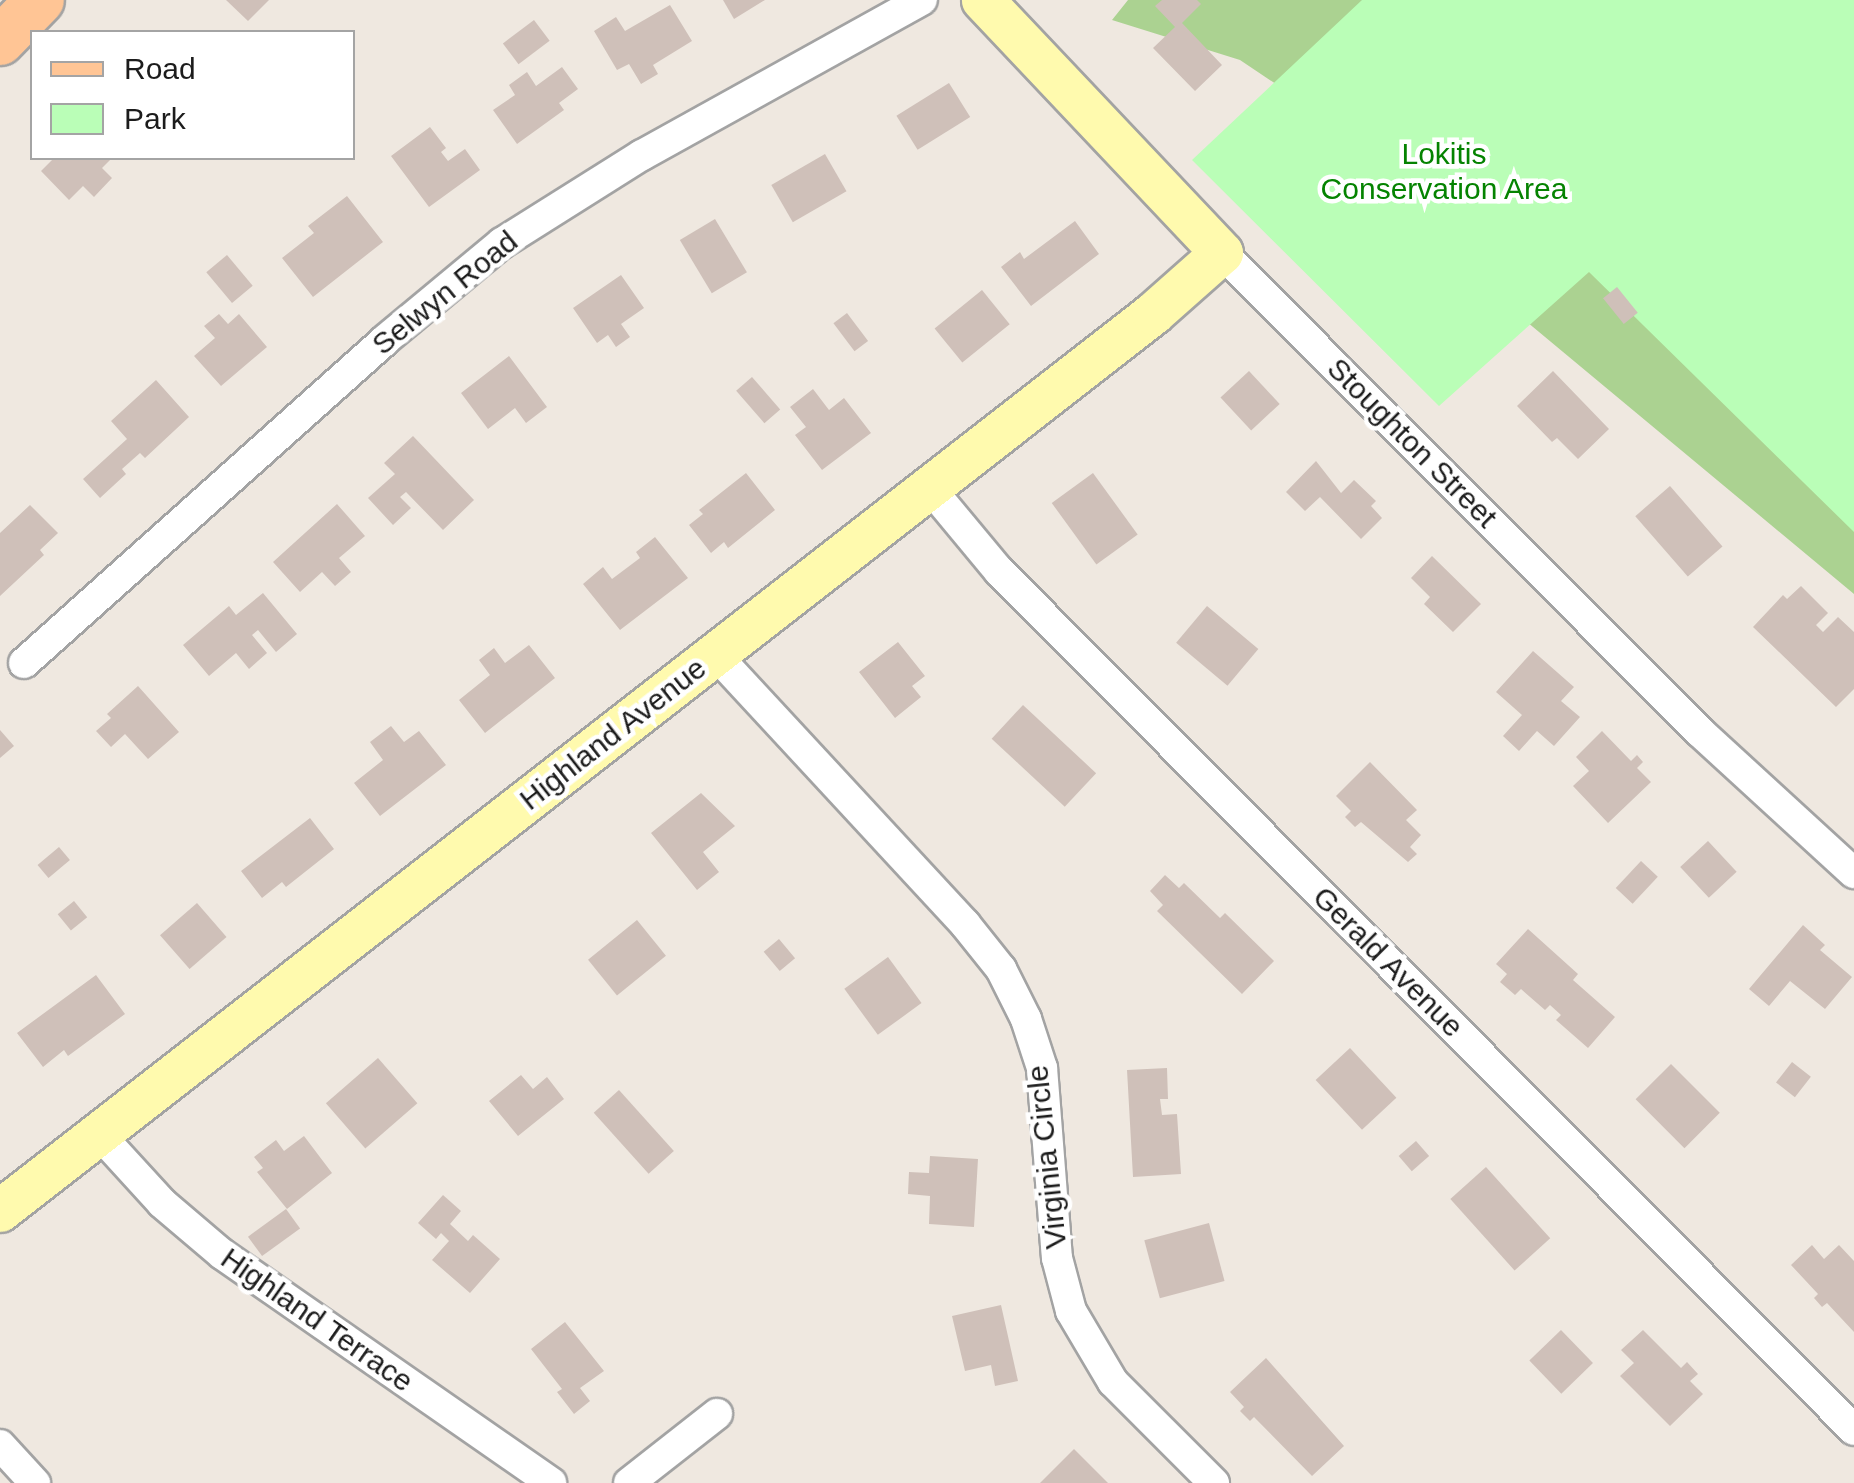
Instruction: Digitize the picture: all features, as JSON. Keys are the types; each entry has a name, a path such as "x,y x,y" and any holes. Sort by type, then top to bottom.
{"main road":[{"path":"0,41 40,0"}],"street":[{"name":"Selwyn Road","path":"24,663 386,340 502,243 642,154 922,0"},
{"name":"Stoughton Street","path":"983,0 1222,254 1700,732 1854,872"},
{"name":"Highland Avenue","path":"0,1211 930,488 1222,254"},
{"name":"Gerald Avenue","path":"930,488 999,571 1854,1430"},
{"name":"Virginia Circle","path":"715,654 965,924 1001,969 1026,1018 1042,1068 1057,1258 1076,1323 1097,1360 1132,1404 1214,1483"},
{"name":"Highland Terrace","path":"100,1134 162,1202 222,1254 551,1483"},
{"path":"629,1483 717,1414"},
{"path":"0,1446 34,1483"}],"green space":[{"name":"Lokitis Conservation Area","path":"1128,0 1854,0 1854,594 1491,292 1352,135 1240,60 1112,20"},
{"name":"Lokitis Conservation Area","path":"1362,0 1854,0 1854,532 1589,272 1439,406 1192,160"}],"building":[{"path":"226,0 269,0 248,21"},
{"path":"723,0 765,0 734,19"},
{"path":"1162,0 1197,0 1201,4 1182,23 1222,65 1195,91 1153,48 1175,27 1155,6"},
{"path":"670,5 692,41 653,65 658,74 641,84 629,64 617,70 594,31 616,17 625,31"},
{"path":"534,20 550,41 519,64 503,43"},
{"path":"562,67 578,89 559,103 564,110 517,144 493,110 515,95 509,85 527,72 536,86"},
{"path":"949,83 970,117 918,150 896,116"},
{"path":"430,127 446,148 441,152 448,161 465,149 480,170 429,207 391,156"},
{"path":"825,154 846,191 793,222 771,185"},
{"path":"52,160 110,160 102,168 112,178 94,197 83,186 69,200 41,171"},
{"path":"347,196 383,242 313,297 282,258 314,233 308,226"},
{"path":"715,219 747,272 712,293 680,240"},
{"path":"1075,221 1099,254 1031,306 1001,267 1020,252 1024,259"},
{"path":"227,255 253,286 232,303 206,272"},
{"path":"621,275 644,308 621,324 630,337 616,347 608,335 597,343 573,308"},
{"path":"1617,287 1638,313 1624,324 1603,298"},
{"path":"982,290 1010,324 962,363 935,328"},
{"path":"847,313 868,341 854,351 833,323"},
{"path":"219,314 228,324 239,314 267,347 221,386 194,356 215,338 204,326"},
{"path":"509,356 547,407 526,423 515,408 488,429 461,393"},
{"path":"1249,371 1280,404 1251,431 1220,398"},
{"path":"1553,371 1609,429 1578,459 1557,438 1552,442 1517,406"},
{"path":"752,377 780,409 764,423 736,391"},
{"path":"156,380 189,417 145,458 140,453 122,469 126,474 100,498 83,479 127,439 111,421"},
{"path":"813,389 829,410 844,398 871,433 822,470 795,435 806,427 790,407"},
{"path":"413,436 474,500 443,530 406,492 400,497 411,508 393,525 368,498 395,474 384,463"},
{"path":"1316,461 1341,493 1354,480 1376,501 1371,506 1382,518 1361,539 1320,497 1305,511 1286,492"},
{"path":"746,473 775,510 728,548 724,542 711,553 689,525 703,514 699,510"},
{"path":"1093,473 1138,534 1096,564 1052,503"},
{"path":"1670,486 1722,546 1688,577 1635,516"},
{"path":"337,504 365,536 339,558 351,572 335,586 322,572 300,592 273,562"},
{"path":"30,505 58,533 40,550 44,555 0,596 0,533"},
{"path":"655,537 688,578 620,630 583,584 603,567 612,579 640,558 636,552"},
{"path":"1432,556 1481,604 1453,632 1424,604 1430,597 1411,578"},
{"path":"1801,586 1828,613 1816,625 1823,632 1838,617 1854,632 1854,689 1836,707 1753,627 1783,595 1787,599"},
{"path":"263,593 297,634 276,652 258,630 252,635 267,653 249,669 236,653 209,676 183,645 229,606 236,615"},
{"path":"1207,606 1258,649 1227,686 1176,643"},
{"path":"898,642 925,676 912,686 921,697 895,718 859,672"},
{"path":"529,645 555,678 485,733 459,700 490,675 479,660 494,648 505,663"},
{"path":"1533,651 1574,687 1561,701 1580,717 1554,746 1537,731 1519,751 1503,736 1522,715 1496,692"},
{"path":"138,686 179,732 148,759 125,734 111,747 96,731 111,718 107,714"},
{"path":"1023,705 1096,773 1065,807 992,739"},
{"path":"391,726 404,742 419,731 446,765 380,816 354,783 383,760 370,742"},
{"path":"0,730 14,746 0,758"},
{"path":"1602,731 1631,761 1637,755 1643,762 1637,768 1651,782 1608,823 1573,786 1589,771 1576,757"},
{"path":"1370,762 1417,810 1406,820 1421,835 1410,847 1417,854 1408,862 1361,822 1355,827 1345,817 1351,811 1336,796"},
{"path":"701,793 735,826 703,852 719,872 697,890 651,833"},
{"path":"310,818 334,849 286,887 282,882 262,898 241,871"},
{"path":"1708,841 1737,872 1709,898 1680,867"},
{"path":"59,847 70,860 48,878 38,865"},
{"path":"1641,861 1658,877 1633,904 1616,888"},
{"path":"1165,875 1179,888 1184,883 1220,918 1225,913 1274,961 1242,994 1157,911 1163,905 1150,891"},
{"path":"74,901 87,917 71,931 58,914"},
{"path":"197,903 227,937 190,969 160,935"},
{"path":"637,920 666,956 617,995 588,960"},
{"path":"1803,925 1825,945 1820,950 1852,977 1825,1009 1790,981 1769,1006 1749,989"},
{"path":"1528,929 1578,974 1573,980 1615,1017 1588,1048 1556,1020 1561,1015 1550,1005 1545,1010 1521,989 1515,995 1500,982 1507,974 1496,964"},
{"path":"779,939 795,958 780,971 764,952"},
{"path":"888,957 922,1003 878,1035 844,989"},
{"path":"96,975 125,1014 68,1056 64,1050 43,1067 17,1033"},
{"path":"1350,1048 1396,1098 1362,1130 1316,1080"},
{"path":"378,1058 417,1103 365,1149 326,1103"},
{"path":"1792,1062 1811,1077 1795,1097 1776,1082"},
{"path":"1671,1064 1720,1113 1684,1148 1636,1099"},
{"path":"1167,1068 1168,1099 1160,1099 1162,1115 1177,1114 1181,1174 1133,1177 1127,1070"},
{"path":"521,1075 533,1089 547,1077 564,1099 518,1136 489,1101"},
{"path":"619,1090 674,1151 649,1174 594,1113"},
{"path":"304,1136 332,1173 287,1209 257,1172 263,1168 254,1157 276,1140 284,1151"},
{"path":"1416,1141 1429,1156 1412,1171 1399,1156"},
{"path":"930,1156 978,1159 974,1227 929,1224 930,1196 908,1194 909,1172 929,1173"},
{"path":"1486,1167 1550,1238 1515,1270 1450,1199"},
{"path":"443,1195 461,1211 450,1224 468,1241 473,1235 500,1259 470,1293 432,1260 449,1241 441,1233 436,1239 418,1223"},
{"path":"286,1209 300,1228 262,1256 248,1237"},
{"path":"1209,1223 1225,1281 1160,1298 1144,1240"},
{"path":"1812,1245 1824,1259 1839,1245 1854,1261 1854,1332 1827,1303 1822,1307 1814,1298 1818,1294 1791,1265"},
{"path":"1001,1305 1018,1381 995,1386 991,1365 965,1371 952,1316"},
{"path":"565,1322 604,1371 580,1388 590,1401 574,1414 557,1392 562,1389 531,1349"},
{"path":"1561,1330 1593,1363 1561,1394 1529,1361"},
{"path":"1643,1330 1681,1368 1687,1362 1698,1374 1690,1381 1703,1394 1670,1426 1620,1376 1634,1363 1621,1350"},
{"path":"1266,1358 1344,1446 1312,1476 1254,1417 1250,1421 1240,1411 1244,1407 1230,1392"},
{"path":"1074,1449 1108,1483 1040,1483"}]}
